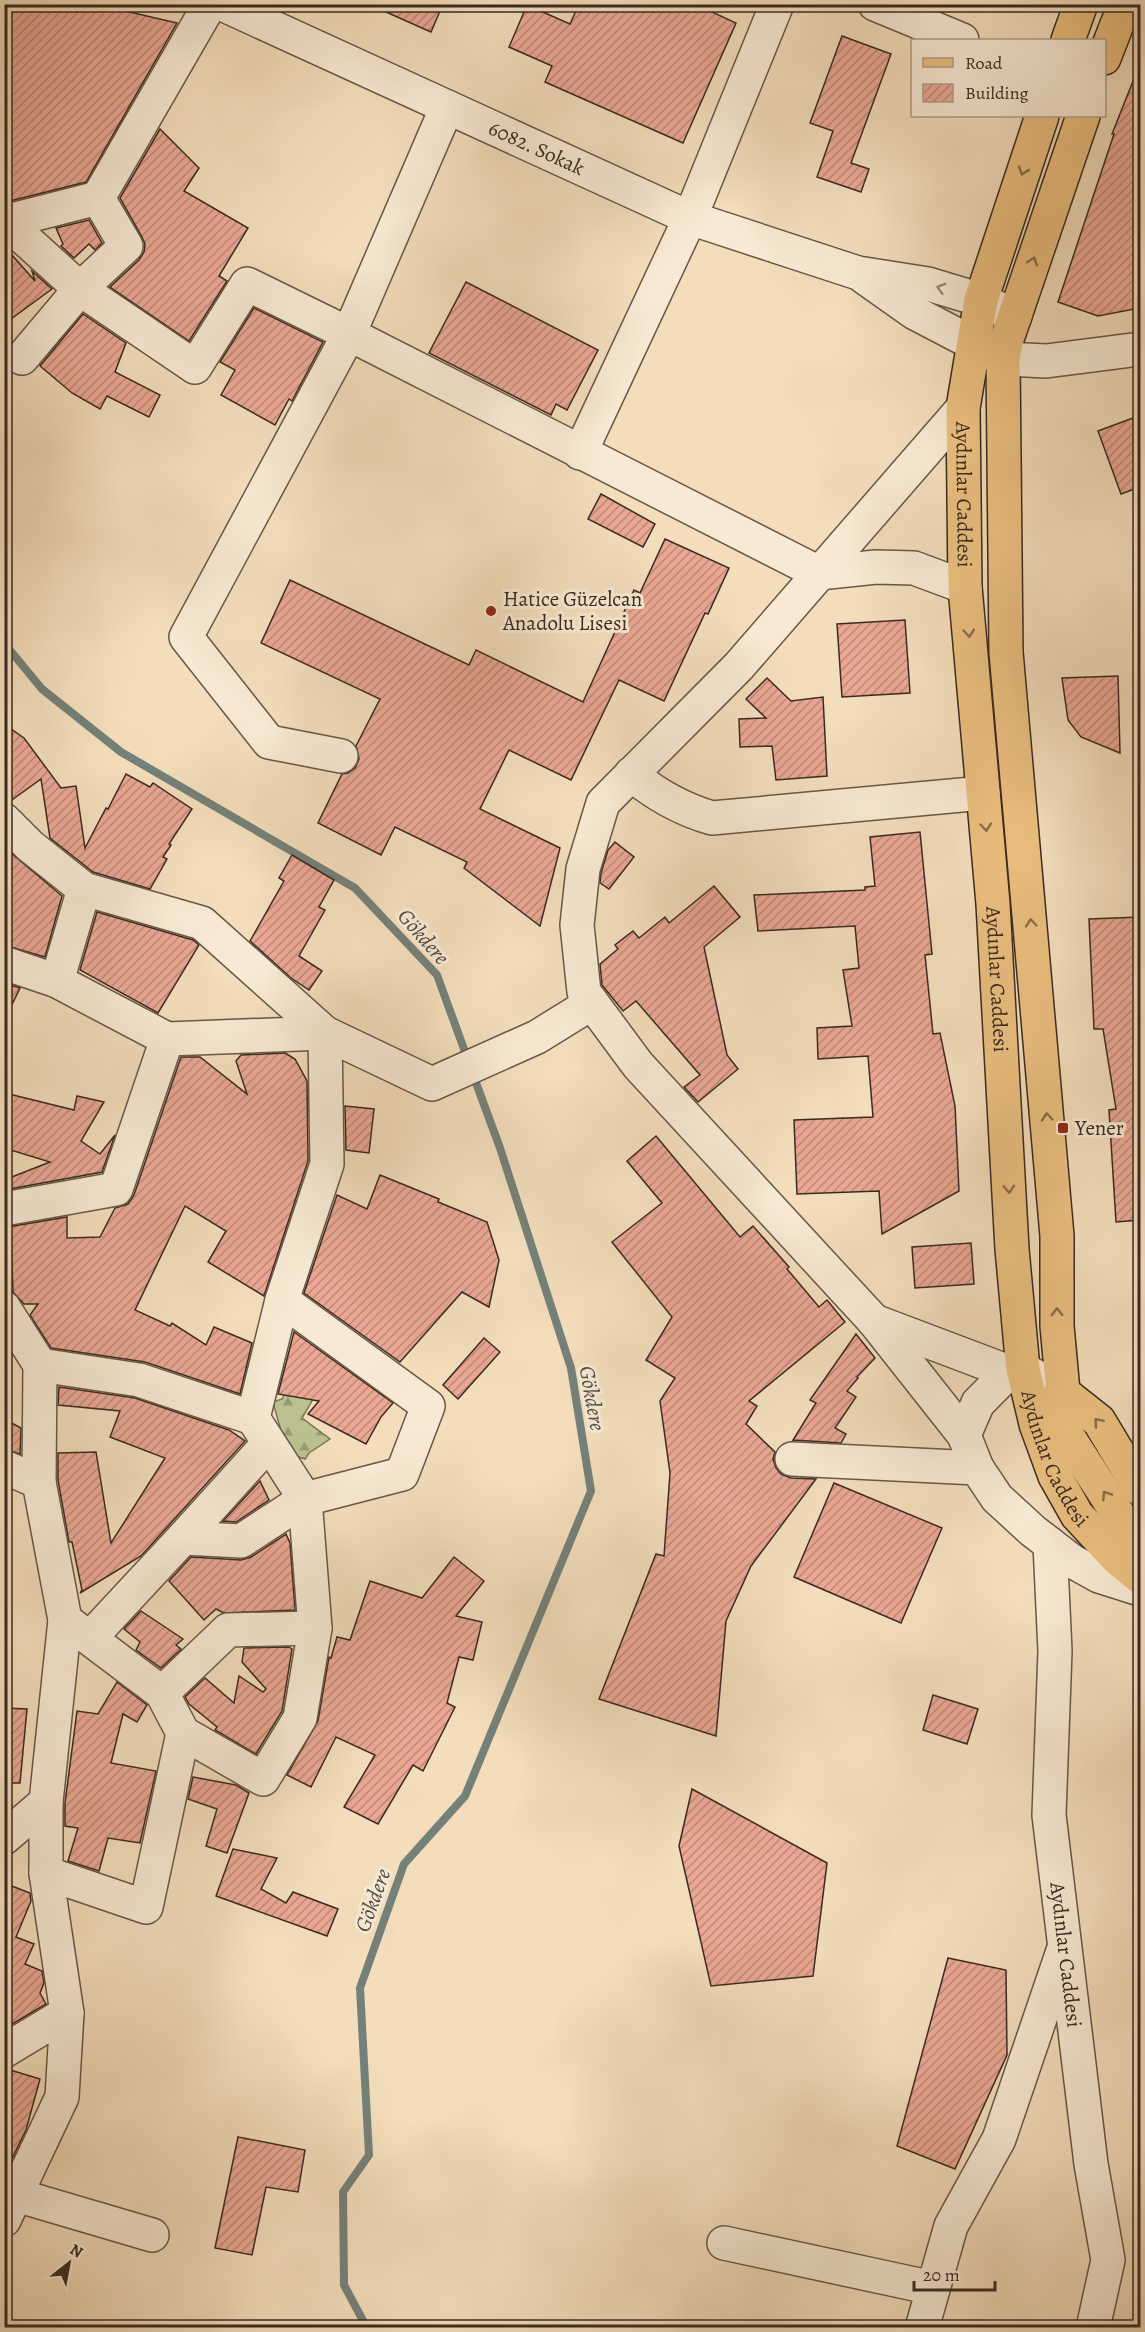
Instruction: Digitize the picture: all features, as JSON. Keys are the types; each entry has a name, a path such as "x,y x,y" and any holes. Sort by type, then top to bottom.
{"main road":[{"path":"1068,39 1082,4"},
{"path":"1106,53 1125,4"},
{"name":"Aydınlar Caddesi","path":"1042,117 981,300 963,408 965,587 993,904 1012,1249 1016,1370 1060,1486 1077,1515 1117,1558 1140,1577"},
{"name":"Aydınlar Caddesi","path":"1083,117 1006,342 1003,358 1006,652 1057,1236 1057,1326 1061,1391 1067,1435 1130,1533 1140,1541"},
{"path":"1061,1391 1099,1420 1140,1489"}],"street":[{"path":"5,221 98,198 210,4"},
{"path":"580,453 690,218 777,4"},
{"path":"875,4 960,39"},
{"name":"6082. Sokak","path":"240,8 447,107 690,218 858,273"},
{"path":"341,756 268,742 186,637 349,334 447,107"},
{"path":"22,358 80,289 126,246 98,198"},
{"path":"5,221 80,289 195,367 247,284 819,573 876,567 914,568 965,587"},
{"path":"858,273 928,284 981,300 1015,316"},
{"path":"858,273 915,313 1003,358 1046,362 1140,349"},
{"path":"963,408 739,666 603,803 583,869 577,925 584,992 638,1065 874,1321 964,1435 976,1468 998,1498 1072,1561 1099,1576 1140,1590"},
{"path":"631,774 645,787 670,802 712,818 983,793"},
{"path":"4,820 30,846 84,889 202,923 325,1033 432,1084 537,1037 592,1003"},
{"path":"57,981 84,889"},
{"path":"4,963 57,981 167,1039 325,1033"},
{"path":"78,1629 183,1538 260,1431 282,1300 327,1164 325,1033"},
{"path":"4,1209 116,1189 167,1039"},
{"path":"183,1538 241,1541 305,1499 402,1474 428,1406 282,1300"},
{"path":"4,1308 40,1365 39,1482 78,1629 46,1802 46,1873 68,2013 62,2097 10,2208 152,2235"},
{"path":"874,1321 1016,1370 1061,1391"},
{"path":"40,1365 139,1380 260,1431 305,1499 315,1628 300,1718 263,1779 183,1733 162,1693 78,1629"},
{"path":"964,1435 978,1403 1016,1370"},
{"path":"792,1459 976,1468"},
{"path":"4,1467 39,1482"},
{"name":"Aydınlar Caddesi","path":"1050,1544 1055,1651 1049,1815 1091,2164 1108,2260 1093,2328"},
{"path":"162,1693 228,1630 315,1628"},
{"path":"46,1873 146,1907 183,1733"},
{"path":"4,1838 46,1802"},
{"path":"922,2328 951,2226 999,2139 1065,1944"},
{"path":"4,2051 68,2013"},
{"path":"724,2243 933,2288"}],"green space":[{"path":"299,1367 323,1382 302,1418 330,1439 309,1453 305,1459 287,1453 273,1402 282,1399"}],"building":[{"path":"75,4 95,4 177,23 86,182 10,201 4,184 4,6 73,9"},
{"path":"368,4 443,4 431,32"},
{"path":"579,4 695,4 736,23 683,143 545,82 552,66 509,47 527,5 570,24"},
{"path":"842,36 891,54 851,163 869,169 861,192 817,177 833,131 810,123"},
{"path":"1139,66 1140,308 1098,316 1058,302 1114,134 1112,134"},
{"path":"160,129 199,168 184,191 248,228 219,276 227,281 189,341 110,287 139,260 144,252 145,244 142,237 120,198"},
{"path":"89,220 102,243 95,250 89,244 74,258 61,246 63,244 56,228"},
{"path":"4,246 35,281 32,271 52,289 4,324"},
{"path":"466,282 598,350 567,410 556,404 551,415 429,353"},
{"path":"254,308 323,342 292,401 289,399 275,425 221,395 235,370 220,362"},
{"path":"83,314 126,343 115,372 160,395 149,417 107,396 100,409 72,393 40,366"},
{"path":"1133,418 1140,440 1140,487 1121,494 1098,431"},
{"path":"601,494 655,524 643,547 588,519"},
{"path":"665,539 729,568 708,614 705,613 664,701 619,680 571,780 509,750 480,809 560,848 540,926 464,868 467,862 395,827 381,855 318,823 342,774 355,768 359,759 356,746 380,699 261,643 290,580 469,665 476,650 583,702 634,590 640,593"},
{"path":"905,620 910,693 842,697 837,624"},
{"path":"1118,676 1120,753 1081,737 1068,720 1062,678"},
{"path":"767,678 791,701 823,697 827,776 776,780 772,746 740,747 739,719 766,718 746,699"},
{"path":"4,724 24,738 61,788 76,786 85,848 126,774 150,787 153,783 192,809 169,844 171,845 163,857 167,859 150,889 93,872 50,838 41,779 9,802 4,802"},
{"path":"920,832 932,954 925,955 933,1034 940,1033 955,1106 959,1191 882,1234 879,1191 797,1194 794,1120 873,1117 868,1056 818,1059 817,1028 852,1026 843,970 859,968 855,926 758,931 754,895 865,890 865,887 875,886 870,837"},
{"path":"615,842 634,857 609,889 600,883 601,873 608,850"},
{"path":"4,847 62,896 45,957 4,945"},
{"path":"292,855 334,880 319,907 325,910 299,956 322,971 309,990 291,978 250,941 284,881 279,878"},
{"path":"714,886 740,917 704,947 727,1055 738,1069 698,1102 684,1087 700,1075 636,1001 623,1011 602,985 600,964 618,949 615,945 633,931 639,938 665,917 669,923"},
{"path":"97,912 193,940 199,945 158,1013 80,970"},
{"path":"1140,917 1140,1220 1116,1222 1109,1110 1116,1109 1103,1029 1094,1029 1089,919"},
{"path":"4,983 20,988 4,1021"},
{"path":"285,1053 295,1059 307,1081 308,1161 264,1296 208,1262 226,1231 185,1206 135,1310 170,1326 172,1323 206,1345 214,1327 252,1343 240,1394 145,1362 51,1348 30,1315 38,1304 24,1304 13,1292 11,1239 8,1239 8,1227 67,1217 67,1238 100,1237 115,1208 128,1204 134,1195 181,1057 200,1057 247,1094 236,1061 241,1055"},
{"path":"9,1094 74,1110 77,1096 104,1102 81,1141 100,1154 115,1135 102,1172 4,1190 4,1180 50,1162 4,1148 4,1109"},
{"path":"345,1106 374,1109 369,1153 346,1150"},
{"path":"656,1136 740,1237 753,1226 789,1267 787,1269 819,1307 827,1300 845,1322 749,1401 757,1406 746,1424 775,1452 773,1459 781,1474 791,1478 816,1479 751,1566 726,1621 716,1736 599,1699 656,1554 664,1556 670,1473 660,1401 675,1378 646,1360 672,1317 612,1242 662,1203 627,1161"},
{"path":"380,1175 487,1222 499,1260 489,1307 462,1292 400,1362 304,1293 337,1195 367,1209"},
{"path":"971,1243 974,1284 915,1288 912,1247"},
{"path":"294,1332 393,1403 381,1417 366,1444 308,1414 319,1401 278,1394"},
{"path":"856,1334 875,1358 847,1391 856,1397 835,1428 846,1434 841,1443 793,1440 816,1403 810,1400"},
{"path":"484,1338 500,1352 458,1399 443,1385"},
{"path":"59,1387 135,1398 229,1430 245,1441 141,1556 80,1593 82,1590 72,1542 69,1542 58,1480 58,1453 96,1452 111,1543 165,1458 110,1437 120,1411 58,1405"},
{"path":"4,1419 21,1428 20,1454 4,1449"},
{"path":"260,1481 269,1500 236,1522 223,1521"},
{"path":"834,1483 942,1528 901,1623 794,1577"},
{"path":"286,1534 290,1543 295,1610 224,1613 216,1609 204,1620 169,1581 191,1557 241,1560 251,1557"},
{"path":"454,1557 484,1581 456,1616 482,1622 473,1660 459,1657 447,1703 455,1707 423,1771 413,1765 378,1824 344,1807 375,1755 336,1737 311,1787 287,1775 318,1721 329,1657 331,1658 337,1637 350,1640 370,1581 422,1598"},
{"path":"141,1611 183,1639 176,1645 181,1649 161,1668 136,1650 140,1642 124,1629"},
{"path":"289,1647 292,1649 282,1711 256,1754 215,1730 217,1727 189,1704 185,1697 205,1678 234,1703 239,1676 263,1692 266,1689 242,1662 244,1648"},
{"path":"117,1682 147,1705 137,1722 123,1714 111,1763 156,1771 140,1843 108,1838 99,1871 68,1861 78,1828 65,1826 65,1803 77,1711 98,1714"},
{"path":"933,1695 978,1709 967,1744 923,1730"},
{"path":"4,1708 27,1709 20,1783 4,1783"},
{"path":"193,1777 236,1785 249,1793 227,1853 206,1846 217,1809 188,1799"},
{"path":"692,1789 827,1863 813,1976 711,1986 679,1846"},
{"path":"233,1849 277,1858 261,1889 286,1903 293,1892 338,1909 327,1936 216,1896"},
{"path":"4,1883 30,1893 31,1901 16,1937 34,1944 25,1964 42,1971 44,1983 40,1993 46,2004 4,2029"},
{"path":"948,1958 1006,1970 1007,2055 955,2169 897,2146"},
{"path":"4,2070 40,2079 26,2130 4,2175"},
{"path":"238,2137 305,2150 298,2192 266,2187 252,2255 215,2248"}],"waterway":[{"name":"Gökdere","path":"4,643 42,689 121,752 355,888 437,975 468,1060"},
{"name":"Gökdere","path":"367,2328 344,2285 343,2192 369,2155 360,1988 404,1864 465,1796 591,1491 571,1368 500,1148 472,1072"}],"place":[{"name":"Hatice Güzelcan Anadolu Lisesi","path":"491,611"},
{"name":"Yener","path":"1063,1128"}]}
